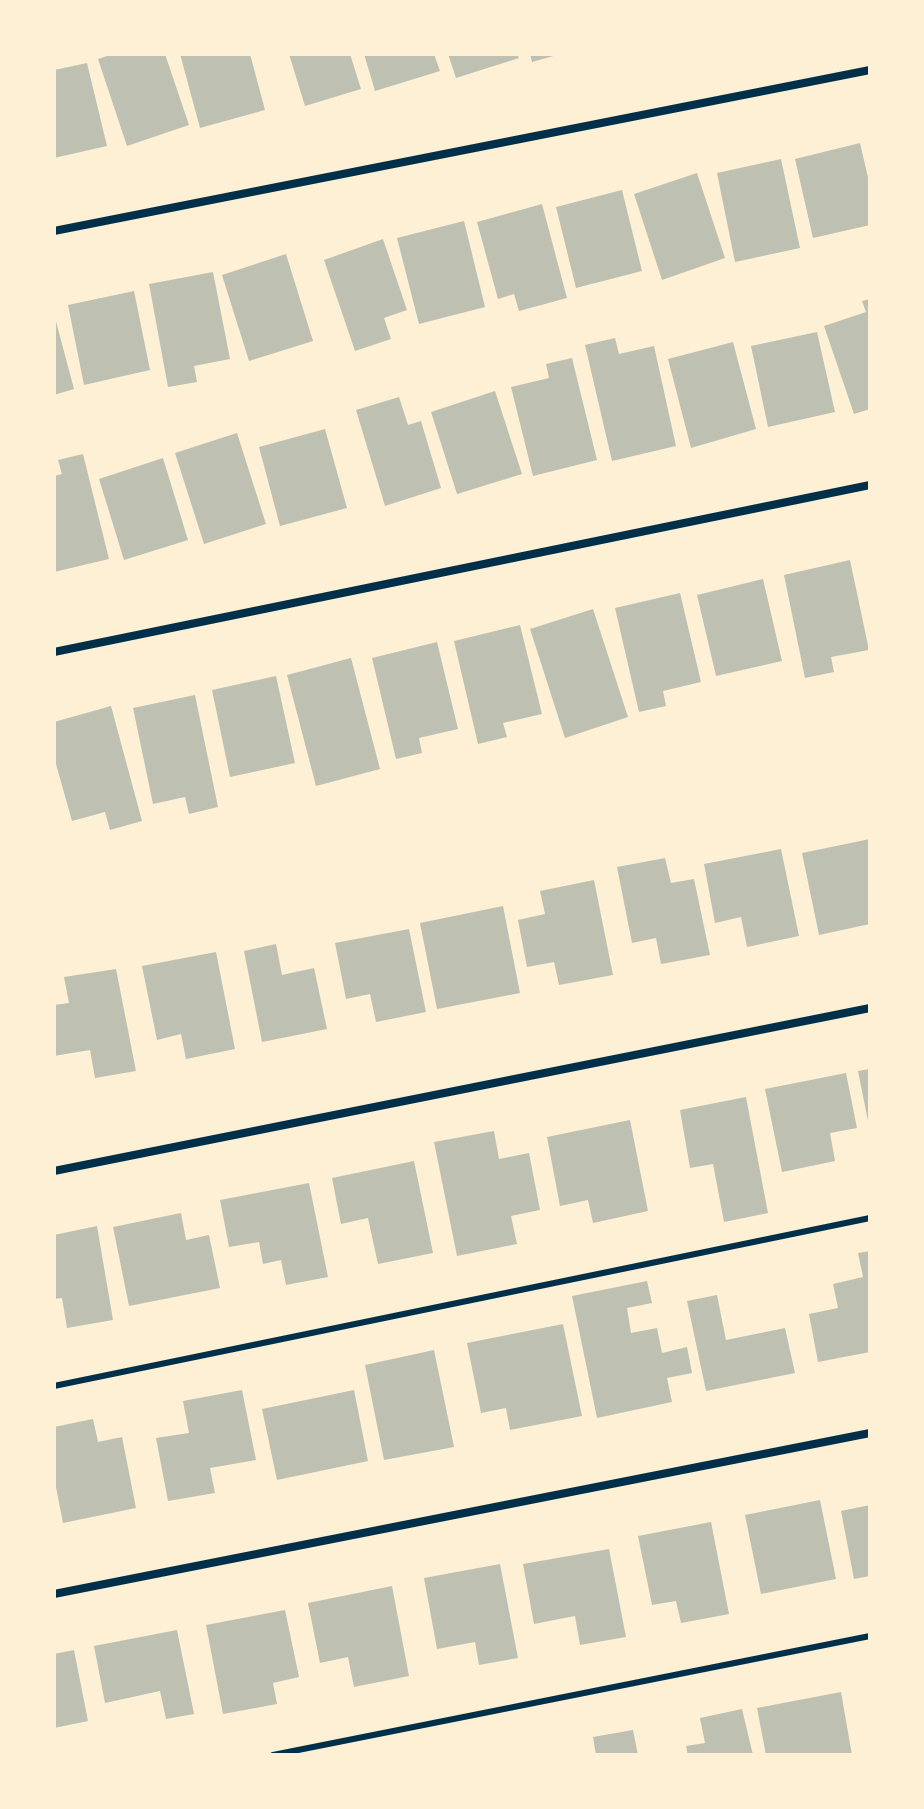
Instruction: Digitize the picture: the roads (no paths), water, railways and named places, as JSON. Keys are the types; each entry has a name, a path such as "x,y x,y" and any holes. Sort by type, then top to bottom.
{"street":[{"path":"54,231 870,70"},
{"path":"54,652 870,485"},
{"path":"54,1171 870,1008"},
{"path":"54,1594 870,1433"}],"lane":[{"path":"54,1386 870,1218"},
{"path":"273,1755 870,1636"}]}
